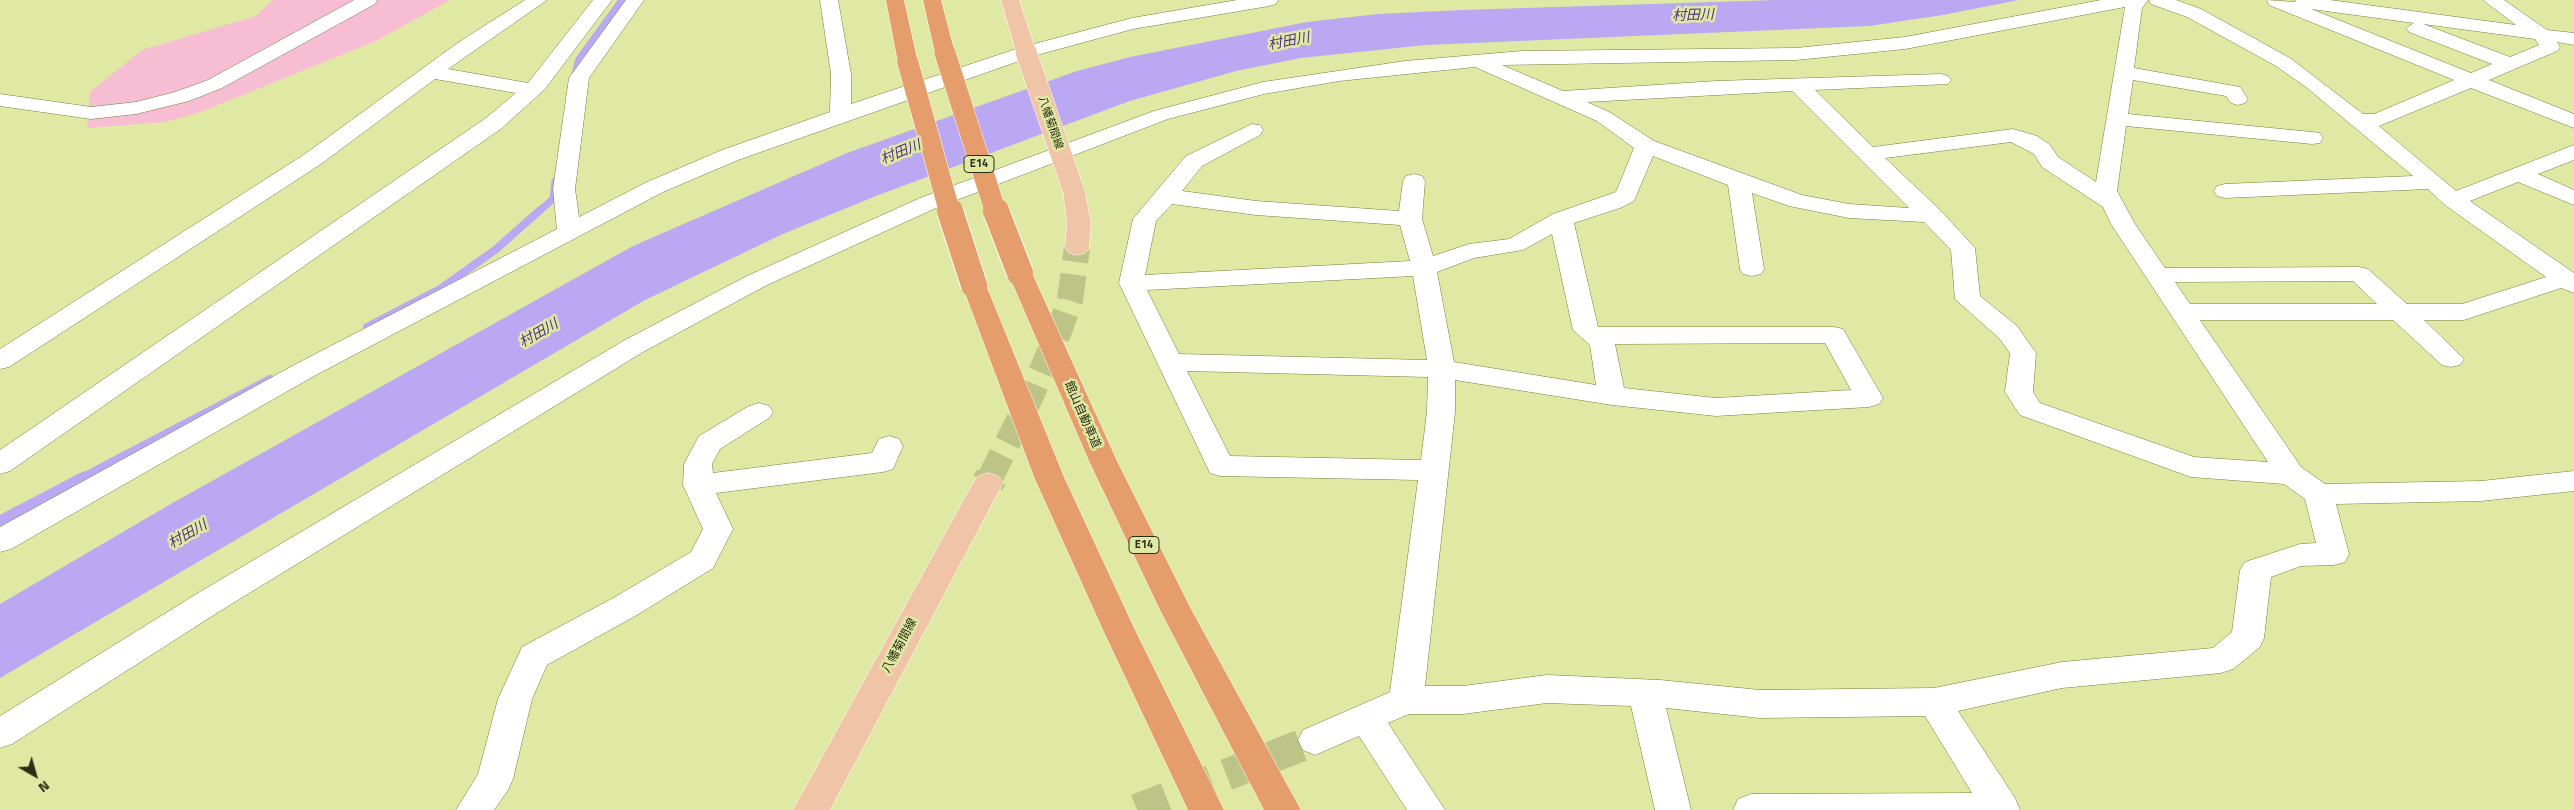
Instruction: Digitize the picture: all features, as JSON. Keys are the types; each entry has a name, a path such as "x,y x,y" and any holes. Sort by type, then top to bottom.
{"highway":[{"path":"895,0 908,63 955,230 974,284 1050,477 1123,639 1206,810"},
{"name":"館山自動車道","path":"932,0 945,53 998,219 1020,273 1107,470 1176,610 1283,810"}],"main road":[{"name":"八幡菊間線","path":"1010,0 1074,192 1079,223 1077,248"},
{"name":"八幡菊間線","path":"811,810 988,483"}],"street":[{"path":"0,100 91,113 136,108 182,97 215,84 274,54 368,0"},
{"path":"0,361 313,159 431,72 508,18 538,0"},
{"path":"0,464 494,122 532,90 603,0"},
{"path":"569,231 564,189 579,78 634,0"},
{"path":"829,0 841,74 841,115"},
{"path":"0,541 305,370 569,231 663,184 730,155 1026,52 1132,24 1239,2 1269,0"},
{"path":"0,734 226,592 520,412 634,346 756,281 928,203 1161,115 1263,88 1330,76 1476,60 1796,54 1905,42 2130,0"},
{"path":"2139,0 2133,8 2106,191 2110,202 2158,276 2291,474 2319,494 2481,491 2574,481"},
{"path":"2158,0 2193,7 2283,62 2313,83 2434,182 2453,200 2571,282"},
{"path":"2574,39 2292,0 2276,1 2469,81 2574,122"},
{"path":"2404,0 2430,19"},
{"path":"2358,120 2377,120 2550,47 2541,34 2492,0"},
{"path":"2375,12 2510,64"},
{"path":"1476,60 1604,117 1646,146 1739,181 1798,201 1849,211 1933,216"},
{"path":"431,72 532,90"},
{"path":"2124,72 2233,90 2238,99"},
{"path":"1563,98 1716,87 1799,86 1941,80"},
{"path":"1799,86 1933,216 1963,248 1968,299 2008,332 2023,353 2019,392 2030,409 2191,467 2291,474"},
{"path":"2116,118 2312,138"},
{"path":"1252,130 1194,161 1167,196 1144,219 1131,283 1220,466 1433,470"},
{"path":"1869,154 2013,136 2042,150 2050,162 2110,202"},
{"path":"1131,283 1424,268 1469,251 1516,245 1561,219 1612,203 1626,196 1646,146"},
{"path":"2453,200 2574,152"},
{"path":"2519,174 2574,198"},
{"path":"1406,700 1441,412 1442,369 1424,268 1410,219 1414,181"},
{"path":"1739,181 1752,269"},
{"path":"2225,191 2434,182"},
{"path":"1167,196 1256,208 1410,219"},
{"path":"1561,219 1586,330 1602,342 1612,396"},
{"path":"2158,276 2359,274 2451,359"},
{"path":"2183,312 2464,312 2571,282"},
{"path":"1169,362 1442,369 1612,396 1716,407 1869,398 1834,335 1594,336"},
{"path":"474,810 496,779 515,699 534,656 626,606 702,560 718,530 698,485 698,464 709,443 759,412"},
{"path":"698,485 883,462 889,446"},
{"path":"1315,740 1406,700 1463,700 1547,689 1646,693 1760,704 1934,702 2062,675 2221,660 2248,638 2256,570 2300,556 2334,554 2319,494"},
{"path":"1646,693 1673,810"},
{"path":"1934,702 2002,810"},
{"path":"1366,718 1427,810"},
{"path":"1751,810 2002,810"}],"shaded area":[{"path":"273,0 450,0 376,41 203,111 166,122 87,128 90,92 142,50 256,16"}],"water":[{"name":"村田川","path":"1776,0 2019,0 1943,15 1869,26 1426,45 1301,58 1236,71 1130,101 876,196 783,234 645,300 0,678 0,604 169,505 633,246 847,153 1077,71 1130,57 1307,22 1378,14 1462,10"}],"waterway":[{"path":"574,78 579,59 622,0"},
{"path":"537,213 553,199 555,181"},
{"path":"367,327 440,289 495,250 539,211"},
{"path":"81,478 270,379"},
{"path":"0,521 84,477"}],"tunnel":[{"path":"990,478 1029,400 1059,331 1070,300 1077,248"},
{"path":"988,483 991,477"},
{"path":"1137,810 1315,740"}]}
